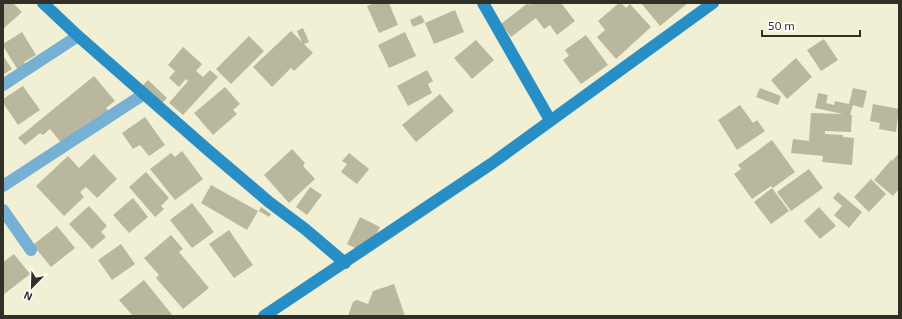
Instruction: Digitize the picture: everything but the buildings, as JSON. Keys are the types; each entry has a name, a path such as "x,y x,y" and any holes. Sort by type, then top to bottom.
{"main road":[{"path":"43,3 78,36 269,202 345,262"},
{"path":"483,3 550,120"},
{"path":"264,316 491,164 713,3"}],"street":[{"path":"3,85 78,36"},
{"path":"3,186 144,94"},
{"path":"3,210 30,250"}]}
